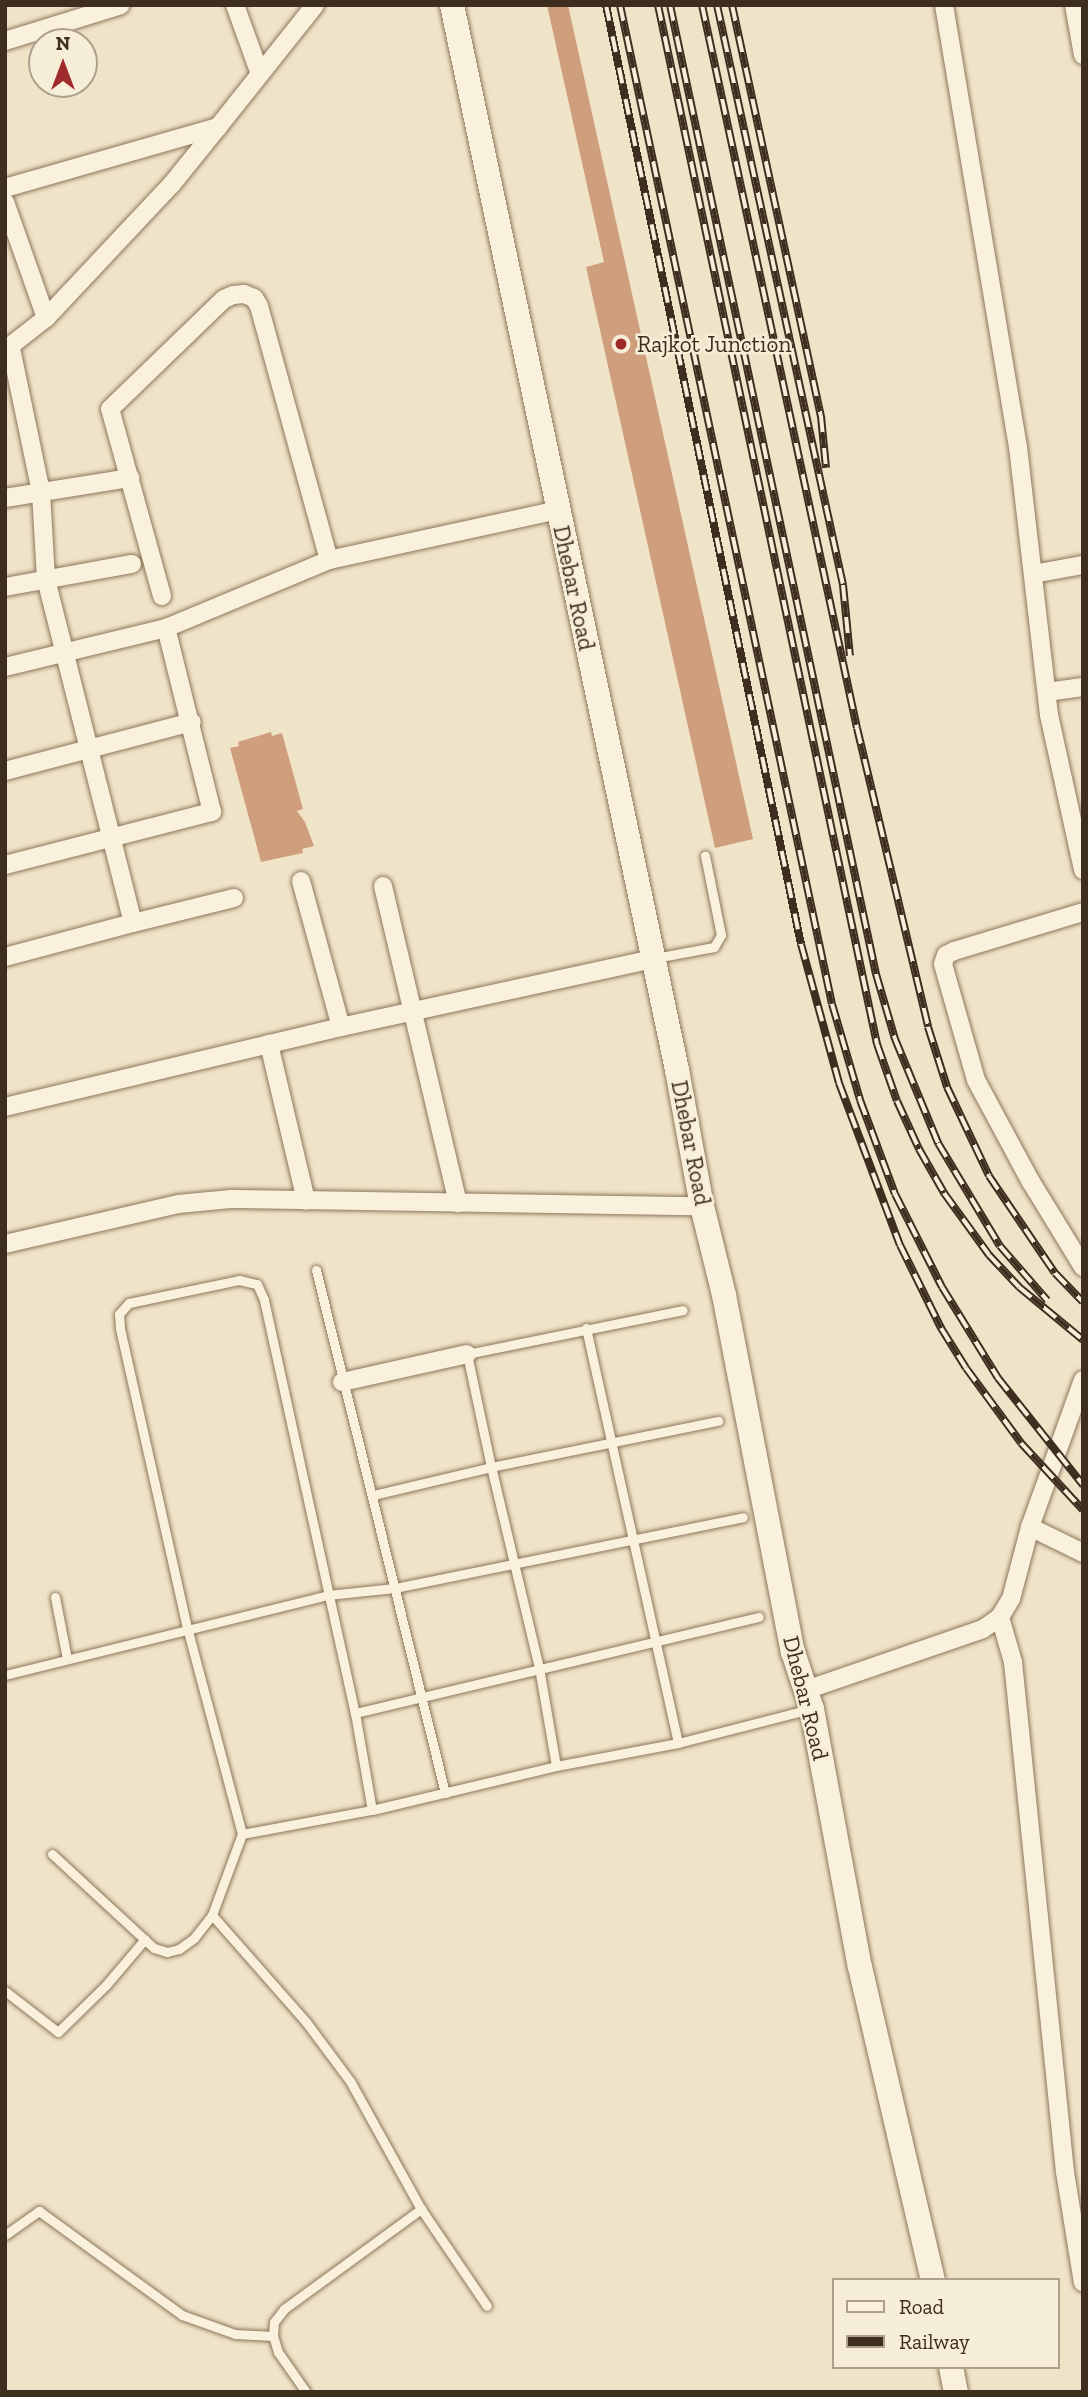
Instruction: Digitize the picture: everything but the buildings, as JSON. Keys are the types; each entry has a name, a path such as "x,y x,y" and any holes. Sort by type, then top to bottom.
{"street":[{"path":"5,41 121,5"},
{"path":"235,5 260,75"},
{"path":"133,923 46,579 41,492 8,349 46,318 172,184 315,5"},
{"name":"Dhebar Road","path":"452,5 653,959 702,1206 724,1296 793,1652 809,1699 860,1966 933,2278"},
{"path":"944,5 1018,447 1049,715 1083,870"},
{"path":"1074,5 1083,55"},
{"path":"5,188 218,127"},
{"path":"5,202 46,318"},
{"path":"162,596 110,408 224,299 244,294 254,298 259,306 329,560"},
{"path":"5,498 130,478"},
{"path":"5,667 166,628 329,560 558,510"},
{"path":"5,587 132,564"},
{"path":"1033,574 1083,565"},
{"path":"5,866 212,811 192,722 166,628"},
{"path":"1047,692 1083,687"},
{"path":"5,771 192,722"},
{"path":"301,881 341,1027"},
{"path":"383,886 458,1203"},
{"path":"5,957 234,898"},
{"path":"1083,912 954,951 946,955 943,964 976,1080 1031,1182 1083,1267"},
{"path":"5,1107 411,1011 653,959"},
{"path":"270,1044 306,1201"},
{"path":"5,1244 178,1205 231,1199 702,1206"},
{"path":"342,1382 467,1354"},
{"path":"809,1699 984,1629 1000,1617 1011,1599 1030,1527 1083,1380"},
{"path":"1030,1527 1083,1553"},
{"path":"1000,1617 1013,1662 1065,2172 1083,2283"},
{"path":"951,2369 956,2392"}],"lane":[{"path":"653,959 714,947 721,935 705,856"},
{"path":"316,1270 445,1793"},
{"path":"52,1854 154,1948 167,1952 179,1949 194,1938 212,1915 242,1834 187,1628 119,1314 129,1303 239,1280 257,1284 264,1300 355,1713 372,1810"},
{"path":"556,1766 539,1668 467,1354 683,1310"},
{"path":"586,1328 678,1742"},
{"path":"373,1495 491,1466 718,1421"},
{"path":"5,1675 328,1595 395,1588 743,1517"},
{"path":"55,1597 67,1659"},
{"path":"355,1713 657,1639 759,1617"},
{"path":"242,1834 372,1810 556,1766 678,1742 809,1699"},
{"path":"212,1915 306,2022 350,2081 421,2209 487,2306"},
{"path":"5,1991 58,2032 106,1985 145,1940"},
{"path":"306,2392 278,2352 273,2336 274,2322 284,2309 421,2209"},
{"path":"5,2235 39,2211 182,2315 235,2334 273,2336"}],"railway":[{"path":"606,5 801,944 839,1083 900,1245 941,1328 966,1368 1021,1443 1083,1510"},
{"path":"620,5 832,1004 860,1100 895,1194 942,1287 998,1378 1083,1485"},
{"path":"658,5 877,1044 897,1101 919,1149 944,1193 989,1255 1019,1287 1083,1340"},
{"path":"670,5 876,974 895,1039 938,1143 1000,1246 1047,1300"},
{"path":"702,5 857,728 928,1027 947,1087 989,1176 1055,1273 1083,1302"},
{"path":"717,5 843,585 850,656"},
{"path":"732,5 821,416 826,468"}],"place":[{"name":"Rajkot Junction","path":"621,344"}]}
